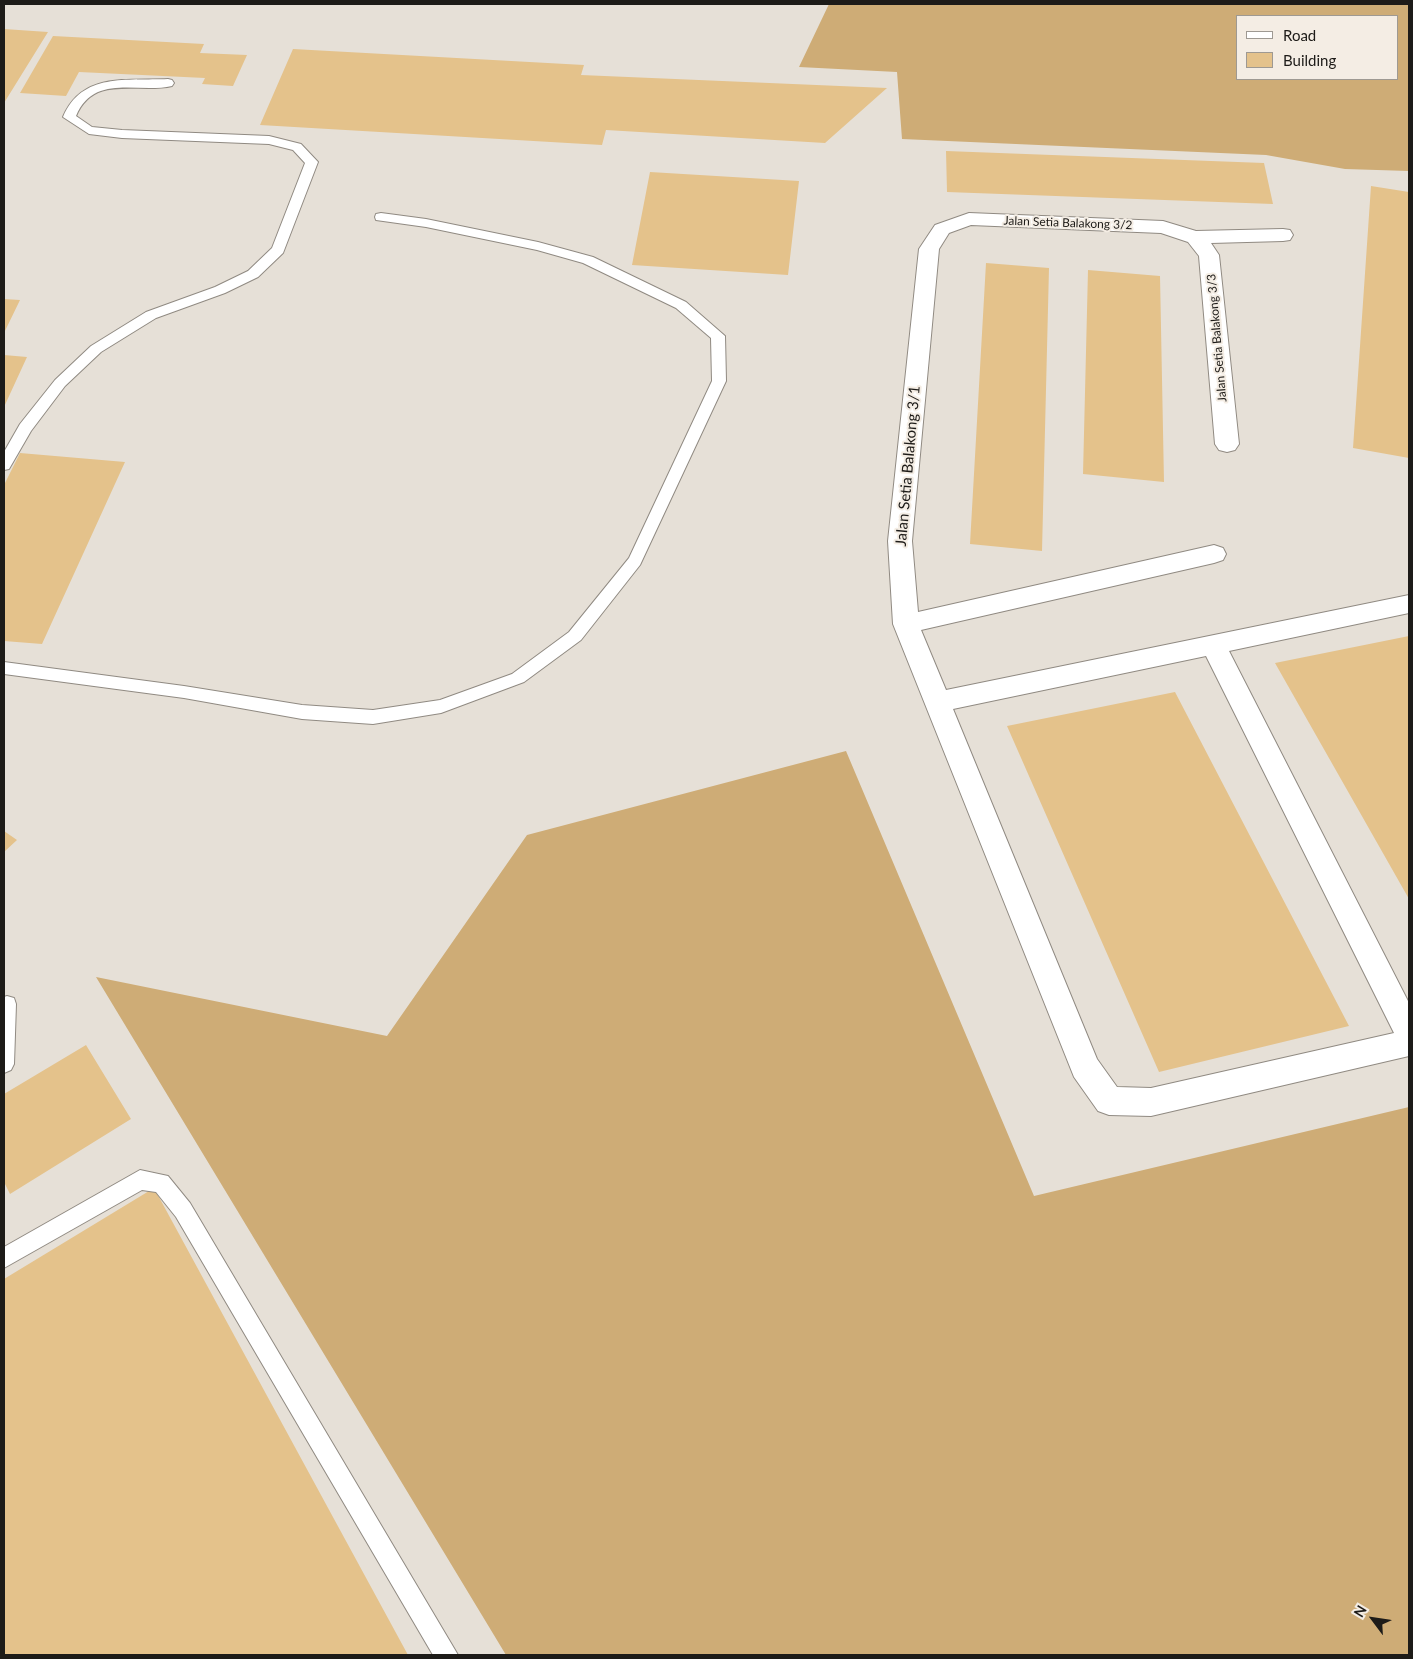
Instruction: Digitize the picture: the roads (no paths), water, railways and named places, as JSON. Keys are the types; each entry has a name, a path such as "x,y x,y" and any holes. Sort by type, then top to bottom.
{"street":[{"name":"Jalan Setia Balakong 3/2","path":"942,229 969,219 1163,226 1195,237"},
{"name":"Jalan Setia Balakong 3/1","path":"942,229 928,249 900,541 906,624 936,702 1086,1067 1109,1100 1151,1102 1409,1043"},
{"path":"1195,237 1283,235"},
{"name":"Jalan Setia Balakong 3/3","path":"1195,237 1209,255 1227,444"},
{"path":"906,624 1214,554"},
{"path":"936,702 1214,646 1409,604"},
{"path":"1214,646 1409,1033"}],"lane":[{"path":"4,465 25,428 60,384 96,349 151,314 220,290 253,274 278,250 312,162 297,147 269,140 122,134 89,130 68,117 76,101 88,90 119,84 168,83"},
{"path":"4,668 184,692 302,712 373,717 441,706 518,678 575,636 635,561 719,381 718,336 681,305 588,260 538,246 426,223 381,217"},
{"path":"4,1064 7,1004"},
{"path":"4,1258 140,1180 161,1183 184,1210 446,1655"}]}
